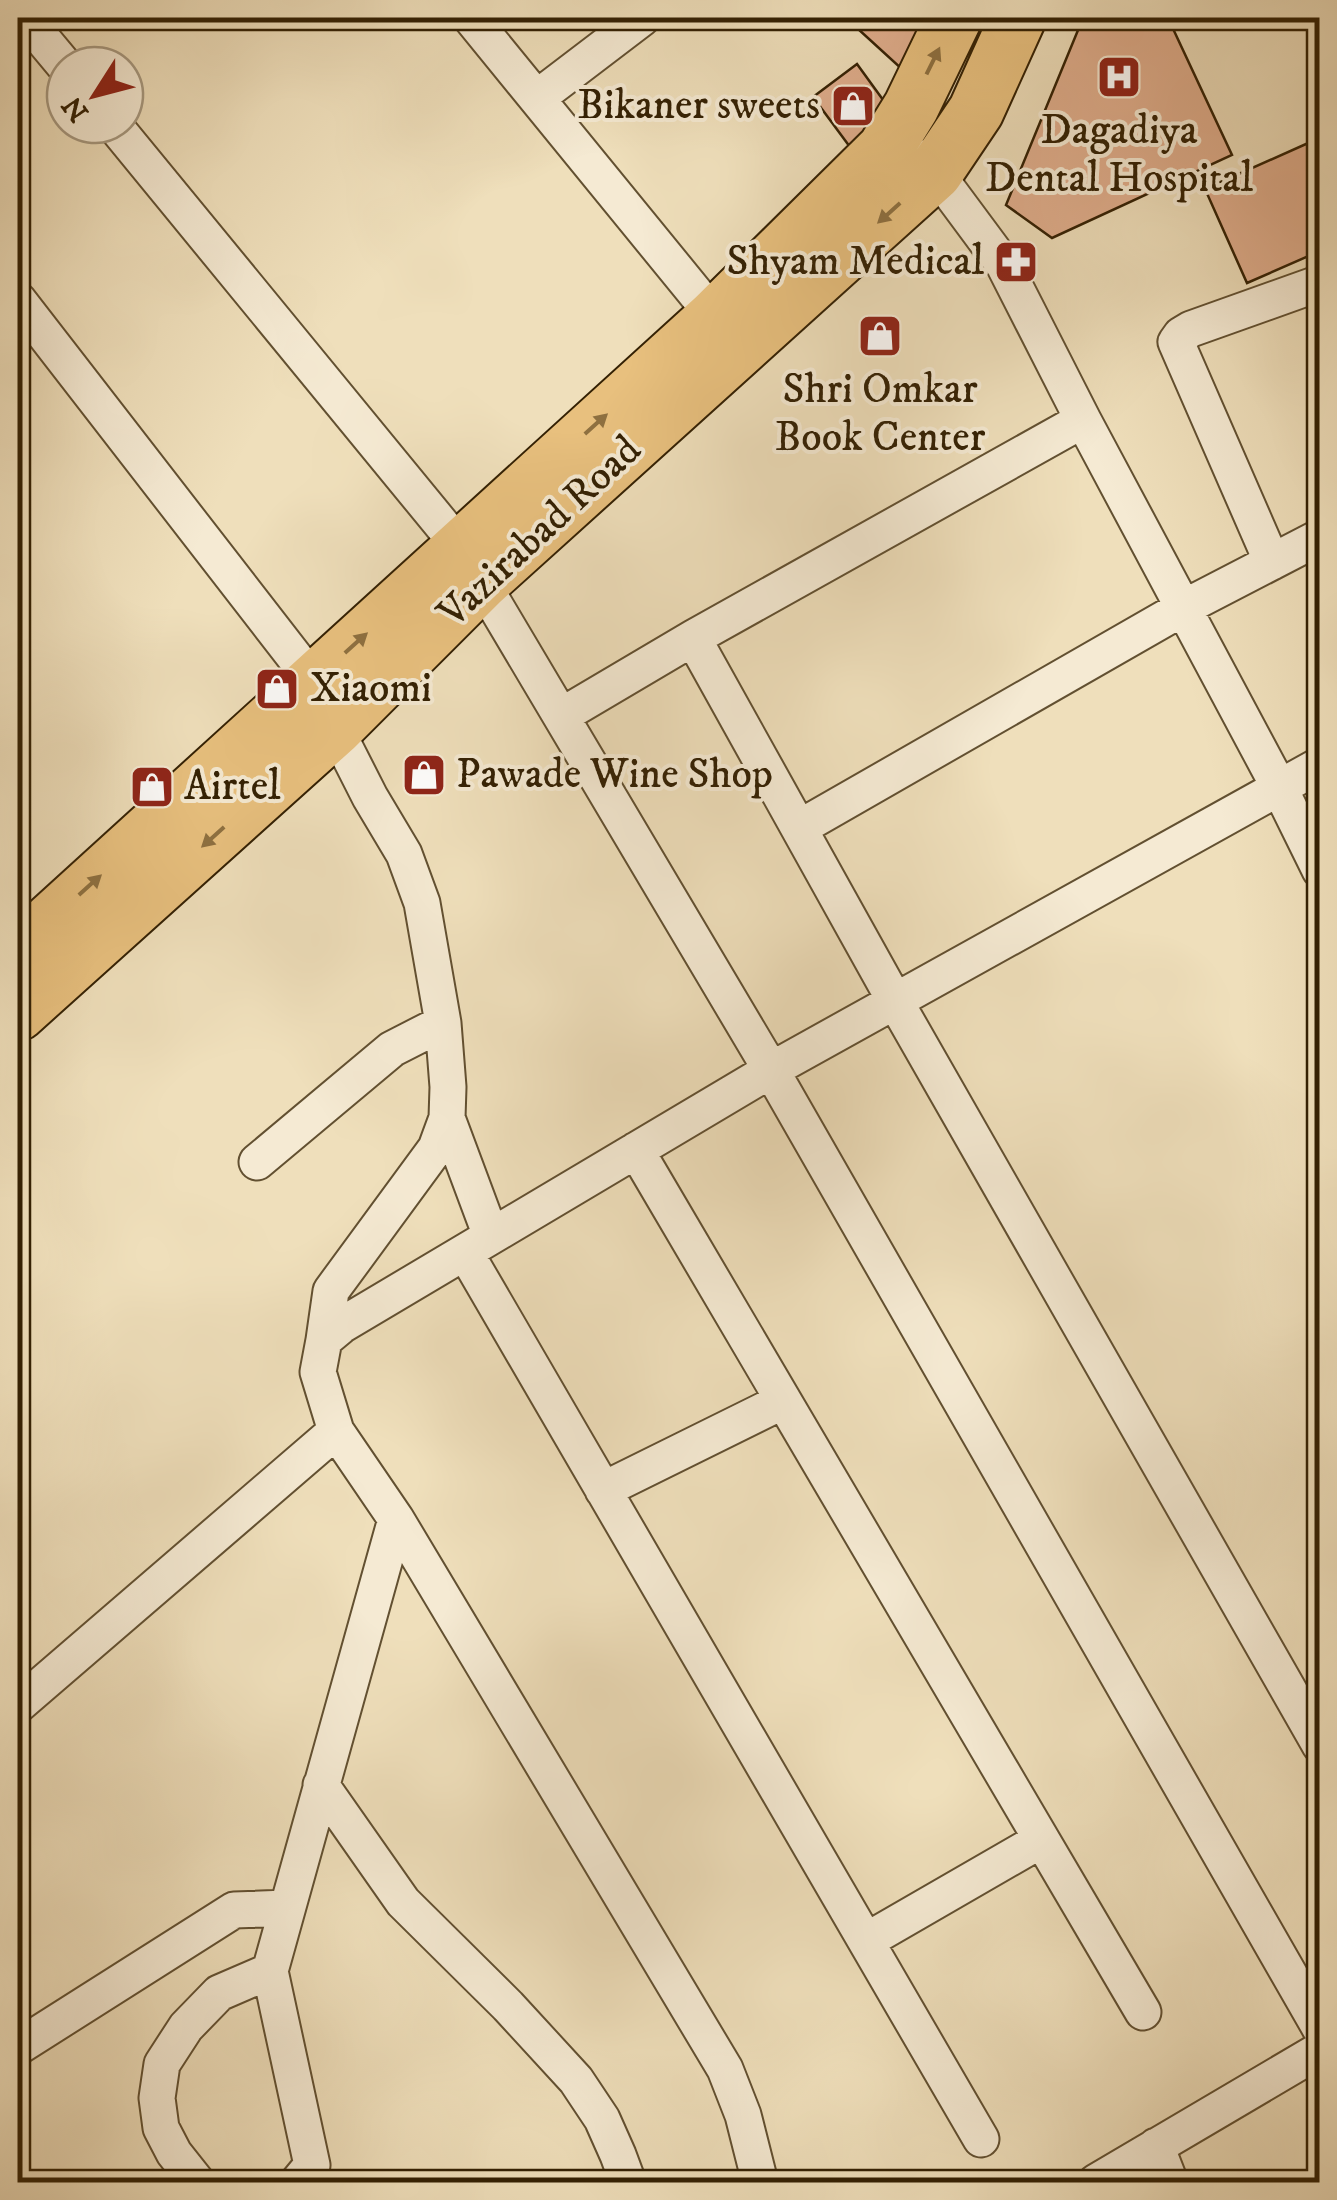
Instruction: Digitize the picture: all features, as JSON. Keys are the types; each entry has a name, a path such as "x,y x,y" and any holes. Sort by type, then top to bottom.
{"main road":[{"name":"Vazirabad Road","path":"18,1012 886,149 954,18"},
{"name":"Vazirabad Road","path":"471,565 936,172 976,111 998,28"},
{"name":"Vazirabad Road","path":"18,951 324,705"}],"street":[{"path":"26,18 48,45"},
{"path":"471,18 714,317"},
{"path":"537,98 642,18"},
{"path":"897,132 936,172 1004,265 1320,870"},
{"path":"130,145 471,565 771,1070 1320,2028"},
{"path":"1272,562 1176,342 1191,328 1320,283"},
{"path":"18,300 324,705 404,854 422,902 444,1023 447,1118 478,1244 603,1490 981,2139"},
{"path":"560,716 1083,420"},
{"path":"799,828 1183,608 1320,538"},
{"path":"693,638 895,1001 1320,1745"},
{"path":"324,1340 342,1325 771,1070 1320,764"},
{"path":"257,1162 392,1048 444,1023"},
{"path":"447,1118 436,1148 332,1291 318,1372 336,1432 396,1519 726,2069 743,2115 760,2182"},
{"path":"636,1150 1143,2012"},
{"path":"603,1490 783,1400"},
{"path":"18,1705 336,1432"},
{"path":"311,2177 270,1971 396,1519"},
{"path":"321,1785 403,1902 576,2080 602,2118 628,2182"},
{"path":"866,1941 1041,1840"},
{"path":"18,2047 234,1910 286,1908"},
{"path":"198,2182 160,2128 157,2098 162,2064 186,2027 218,1992 270,1971"},
{"path":"1096,2182 1320,2050"},
{"path":"1156,2146 1170,2182"}],"building":[{"path":"846,18 931,18 904,71"},
{"path":"1083,18 1168,18 1232,155 1052,238 1006,205"},
{"name":"Bikaner sweets","path":"857,64 894,115 850,147 813,97"},
{"path":"1315,140 1320,150 1320,251 1247,283 1205,189"}],"place":[{"name":"Dagadiya Dental Hospital","path":"1119,77"},
{"name":"Bikaner sweets","path":"853,106"},
{"name":"Shyam Medical","path":"1016,262"},
{"name":"Shri Omkar Book Center","path":"880,336"},
{"name":"Xiaomi","path":"277,689"},
{"name":"Pawade Wine Shop","path":"424,775"},
{"name":"Airtel","path":"152,787"}]}
